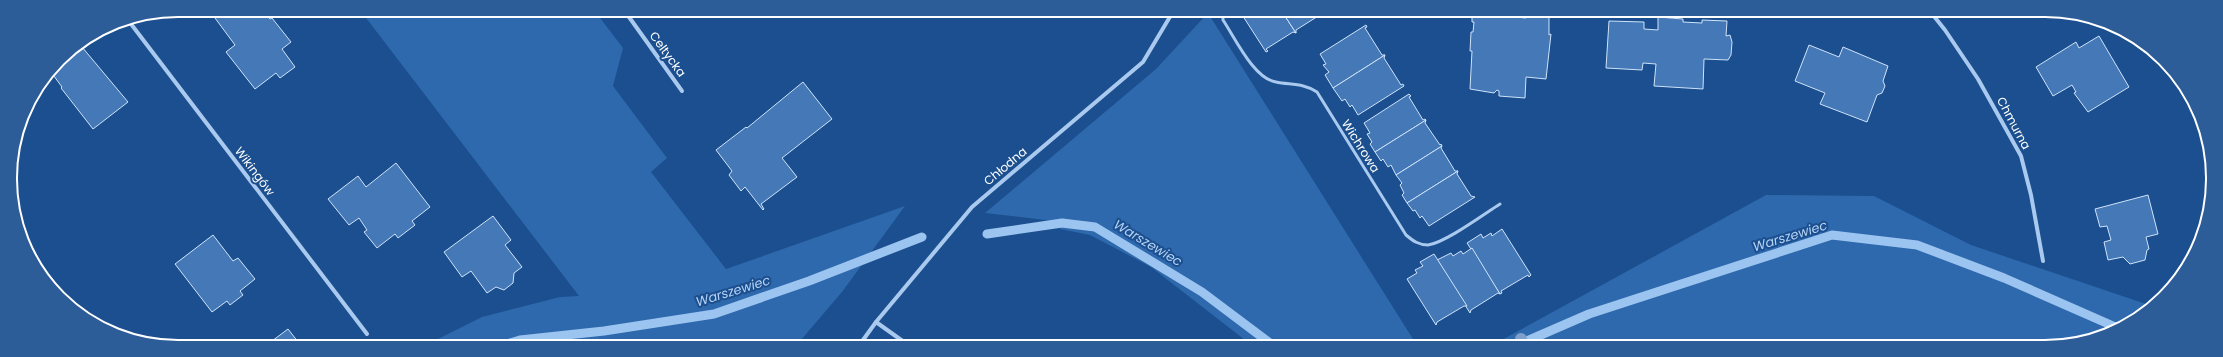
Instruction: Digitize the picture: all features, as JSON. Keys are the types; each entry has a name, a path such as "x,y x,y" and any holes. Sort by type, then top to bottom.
{"street":[{"name":"Celtycka","path":"629,17 682,91"},
{"name":"Chłodna","path":"863,340 876,322 972,207 1143,62 1156,44 1170,17"},
{"name":"Chmurna","path":"1935,17 1978,79 2021,156 2031,195 2043,261"},
{"name":"Wikingów","path":"132,25 367,334"},
{"path":"876,322 901,340"}],"lane":[{"name":"Wichrowa","path":"1223,17 1223,20 1260,76 1275,82 1308,86 1317,92 1406,235 1412,241 1429,245 1500,204"}],"shaded area":[{"path":"365,17 599,17 623,48 613,86 667,158 651,172 726,269 905,206 842,292 801,340 436,340 482,317 560,297 579,296"},
{"path":"1204,17 1211,17 1414,340 1245,340 1151,267 1090,235 1060,229 1062,222 985,213 1156,69"},
{"path":"1766,195 1874,196 1971,245 2146,304 2134,313 2106,328 2076,337 2055,340 1502,340"}],"building":[{"path":"1244,17 1286,17 1296,33 1293,32 1266,49 1268,51 1266,52"},
{"path":"1286,17 1317,17 1296,30 1296,33"},
{"path":"1472,17 1549,17 1549,35 1551,34 1546,79 1526,77 1525,98 1499,96 1499,91 1497,90 1494,93 1470,89 1472,51 1470,51 1471,32 1473,32 1474,22 1472,22"},
{"path":"1658,17 1683,19 1683,22 1702,23 1702,20 1727,21 1726,36 1730,35 1732,42 1731,55 1728,60 1704,59 1703,89 1654,86 1656,64 1643,63 1642,70 1606,68 1609,21 1644,22 1644,29 1658,30"},
{"path":"215,18 272,18 291,42 282,49 295,67 280,78 276,73 255,89 226,52 235,45"},
{"path":"1366,25 1367,27 1365,28 1382,55 1385,55 1333,88 1325,75 1329,72 1323,65 1326,64 1320,54"},
{"path":"2099,36 2129,87 2088,112 2074,93 2076,92 2072,85 2053,96 2036,67 2076,42 2079,48"},
{"path":"1809,45 1839,57 1843,47 1888,66 1883,81 1885,86 1882,93 1877,95 1867,122 1820,104 1825,93 1795,81"},
{"path":"83,48 128,102 93,129 61,88 62,87 54,76 64,64"},
{"path":"1385,55 1384,58 1401,85 1403,84 1404,86 1358,115 1352,105 1350,107 1345,99 1342,101 1333,88"},
{"path":"803,82 832,119 782,158 797,177 761,204 764,209 763,210 745,187 741,191 729,175 732,171 716,150 746,127 747,128"},
{"path":"1409,94 1411,96 1409,97 1423,120 1426,120 1375,152 1370,144 1372,142 1367,134 1370,133 1364,123"},
{"path":"1426,120 1425,123 1442,146 1396,175 1391,165 1388,167 1383,159 1381,161 1375,152"},
{"path":"1442,146 1441,148 1455,171 1458,171 1407,203 1402,195 1404,193 1400,185 1402,183 1396,175"},
{"path":"396,163 430,207 412,221 415,225 398,238 395,234 377,248 364,232 367,230 359,218 349,225 328,199 358,176 366,187"},
{"path":"1458,171 1457,174 1471,196 1475,197 1429,226 1422,216 1420,218 1415,210 1413,211 1407,203"},
{"path":"2148,195 2158,234 2146,237 2149,249 2147,250 2145,260 2130,264 2123,257 2108,260 2104,242 2111,240 2107,226 2100,227 2095,209"},
{"path":"493,216 511,240 505,245 522,267 514,273 513,283 504,290 496,287 487,293 471,271 462,277 444,252"},
{"path":"1502,229 1531,275 1529,277 1528,275 1501,291 1502,293 1500,294 1467,243 1481,234 1483,238 1491,233 1492,236"},
{"path":"213,235 233,261 238,258 255,279 240,291 243,295 230,305 227,301 212,312 175,264"},
{"path":"1472,248 1500,294 1498,293 1471,310 1470,313 1437,260 1451,253 1453,256 1461,251 1463,254"},
{"path":"1434,254 1467,306 1464,306 1437,322 1436,325 1407,279 1417,273 1415,270 1423,266 1420,262"},
{"path":"288,329 297,340 273,340"}],"waterway":[{"name":"Warszewiec","path":"987,234 1062,223 1095,227 1202,292 1266,340"},
{"name":"Warszewiec","path":"1529,340 1589,314 1832,235 1917,245 2004,278 2111,325"},
{"name":"Warszewiec","path":"520,340 604,331 714,314 809,281 922,237"}]}
